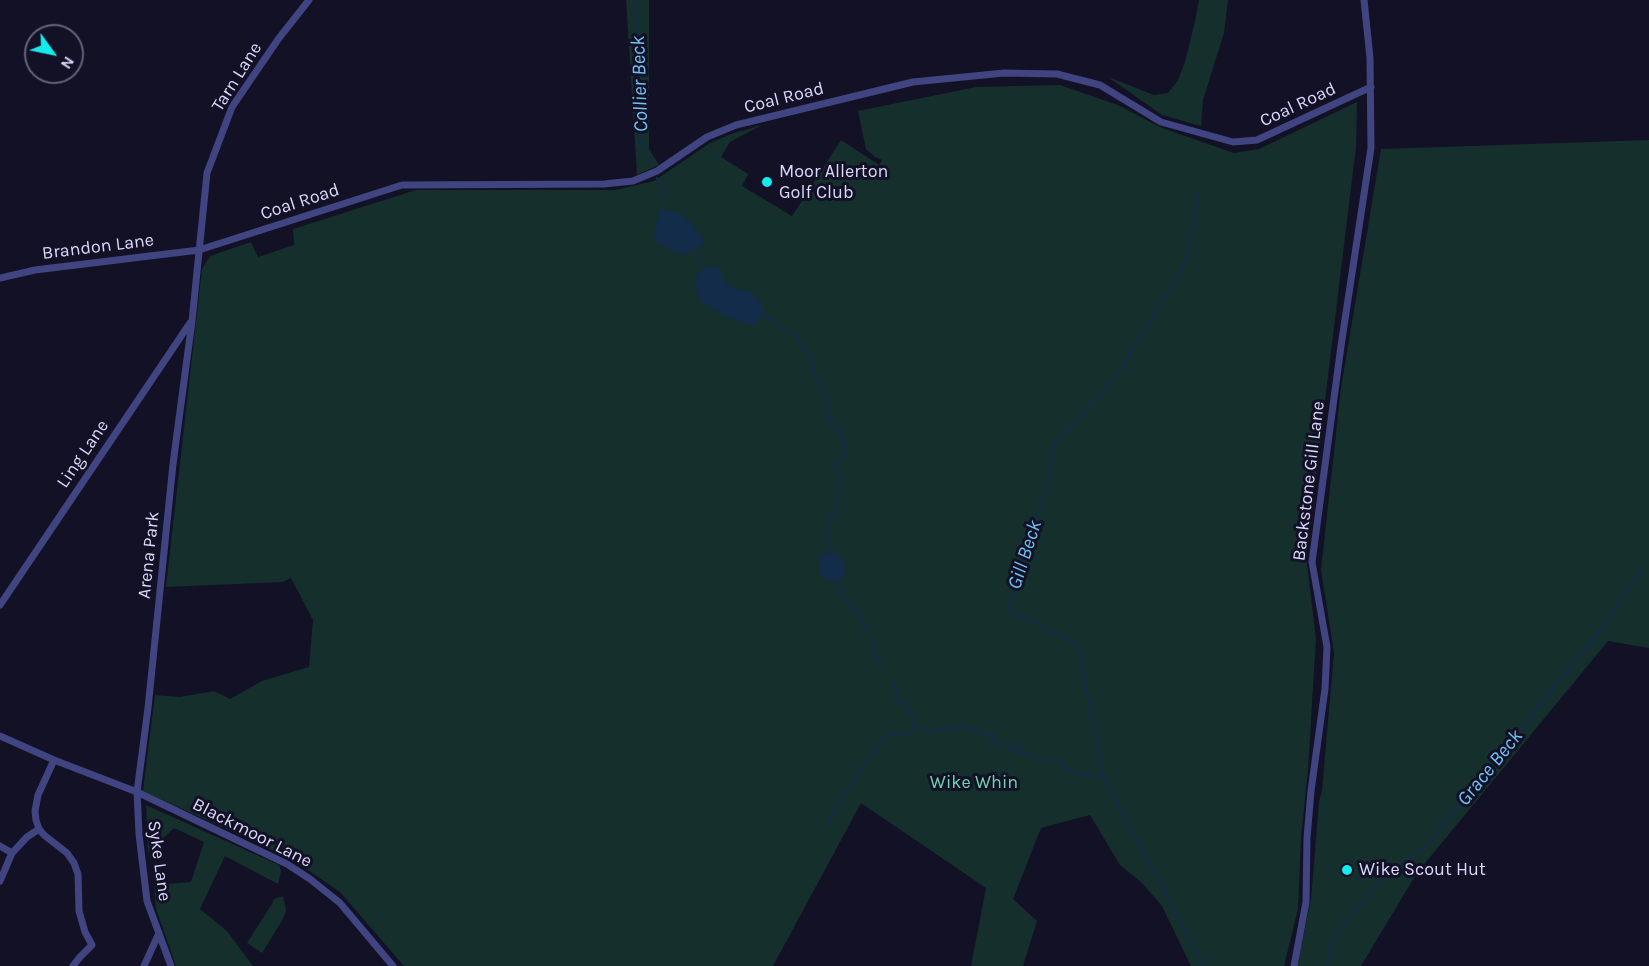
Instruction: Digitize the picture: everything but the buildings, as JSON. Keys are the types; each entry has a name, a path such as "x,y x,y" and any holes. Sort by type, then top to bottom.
{"street":[{"name":"Tarn Lane","path":"192,321 207,173 232,107 279,38 309,0"},
{"name":"Backstone Gill Lane","path":"1294,966 1306,902 1309,815 1327,647 1312,562 1341,346 1370,157 1371,87 1364,0"},
{"name":"Coal Road","path":"200,250 402,186 604,184 633,181 657,171 707,137 736,125 913,82 1004,73 1057,74 1100,85 1161,122 1233,142 1257,140 1371,87"},
{"name":"Brandon Lane","path":"0,278 35,270 200,250"},
{"name":"Ling Lane","path":"0,605 192,321"},
{"name":"Arena Park","path":"136,792 149,697 173,464 192,321"},
{"name":"Blackmoor Lane","path":"0,736 136,792 272,856 310,879 340,903 393,966"},
{"path":"54,760 38,795 35,811 39,829 67,853 78,874 79,911 85,932 92,945 73,966"},
{"name":"Syke Lane","path":"136,792 147,901 171,966"},
{"path":"0,881 12,853 27,837 39,829"},
{"path":"0,846 12,853"},
{"path":"144,966 159,933"}],"green space":[{"path":"626,0 649,0 649,149 659,165 637,175"},
{"path":"1199,0 1228,0 1224,33 1203,100 1201,126 1162,115 1108,77 1154,95 1168,93 1178,80 1185,62"},
{"name":"Wike Whin","path":"1060,85 1118,105 1162,128 1234,153 1259,149 1357,102 1356,147 1306,556 1316,639 1298,909 1284,966 1191,966 1162,906 1141,882 1120,865 1090,815 1041,828 1013,899 1037,921 1023,966 971,966 986,888 861,803 773,966 404,966 340,892 292,859 143,791 155,695 180,697 214,691 230,699 262,681 309,667 313,620 291,578 283,582 166,587 202,269 210,256 251,242 258,257 294,245 293,229 416,190 615,190 654,181 710,143 762,125 730,142 721,157 748,174 742,186 792,216 841,140 879,165 882,160 866,149 858,111 976,87"},
{"path":"1649,140 1649,648 1608,641 1417,873 1361,966 1297,966 1311,899 1334,653 1321,570 1341,388 1381,149"},
{"path":"146,805 279,865 281,871 278,884 225,856 200,909 227,931 253,966 176,966 156,909 154,885 191,882 204,842 174,828 148,853"},
{"path":"283,896 286,910 283,919 262,953 247,943 274,899"}],"water":[{"path":"660,209 675,212 684,217 693,225 705,243 683,255 661,246 654,239"},
{"path":"708,267 719,268 726,283 735,290 745,290 758,299 764,313 755,325 746,324 721,314 701,301 696,290 695,279 699,272"},
{"path":"836,552 842,559 845,574 839,580 827,580 819,573 820,556"}],"waterway":[{"name":"Collier Beck","path":"635,0 642,66 640,118 643,129 641,138 651,167"},
{"name":"Collier Beck","path":"657,178 663,188 662,202"},
{"name":"Gill Beck","path":"1199,192 1186,261 1178,276 1105,390 1056,441 1048,467 1049,481 1008,609 1078,645 1104,778 1204,966"},
{"name":"Collier Beck","path":"697,256 707,271"},
{"name":"Collier Beck","path":"761,315 797,336 802,349 813,358 814,373 829,400 827,417 833,420 829,426 840,430 847,451 835,464 841,477 835,503 837,508 834,516 829,517 830,529 827,534 830,554"},
{"name":"Grace Beck","path":"1327,966 1331,942 1375,885 1428,844 1609,619 1641,569"},
{"name":"Collier Beck","path":"834,577 837,587 842,591 839,595 852,603 868,633"},
{"name":"Collier Beck","path":"872,639 874,643 872,647 881,668"},
{"name":"Collier Beck","path":"893,680 897,691 894,694 907,706 913,719 914,729 923,728 930,732 936,727 940,730 946,726 955,730 964,725 984,734 994,735 991,742 999,746 1006,742 1012,751 1019,745 1023,748 1019,752 1038,760 1059,761 1064,764 1062,767 1082,775 1087,773 1104,778"},
{"path":"827,825 837,805 878,745 888,736 911,733 914,729"}],"place":[{"name":"Moor Allerton Golf Club","path":"767,182"},
{"name":"Wike Scout Hut","path":"1347,870"}]}
